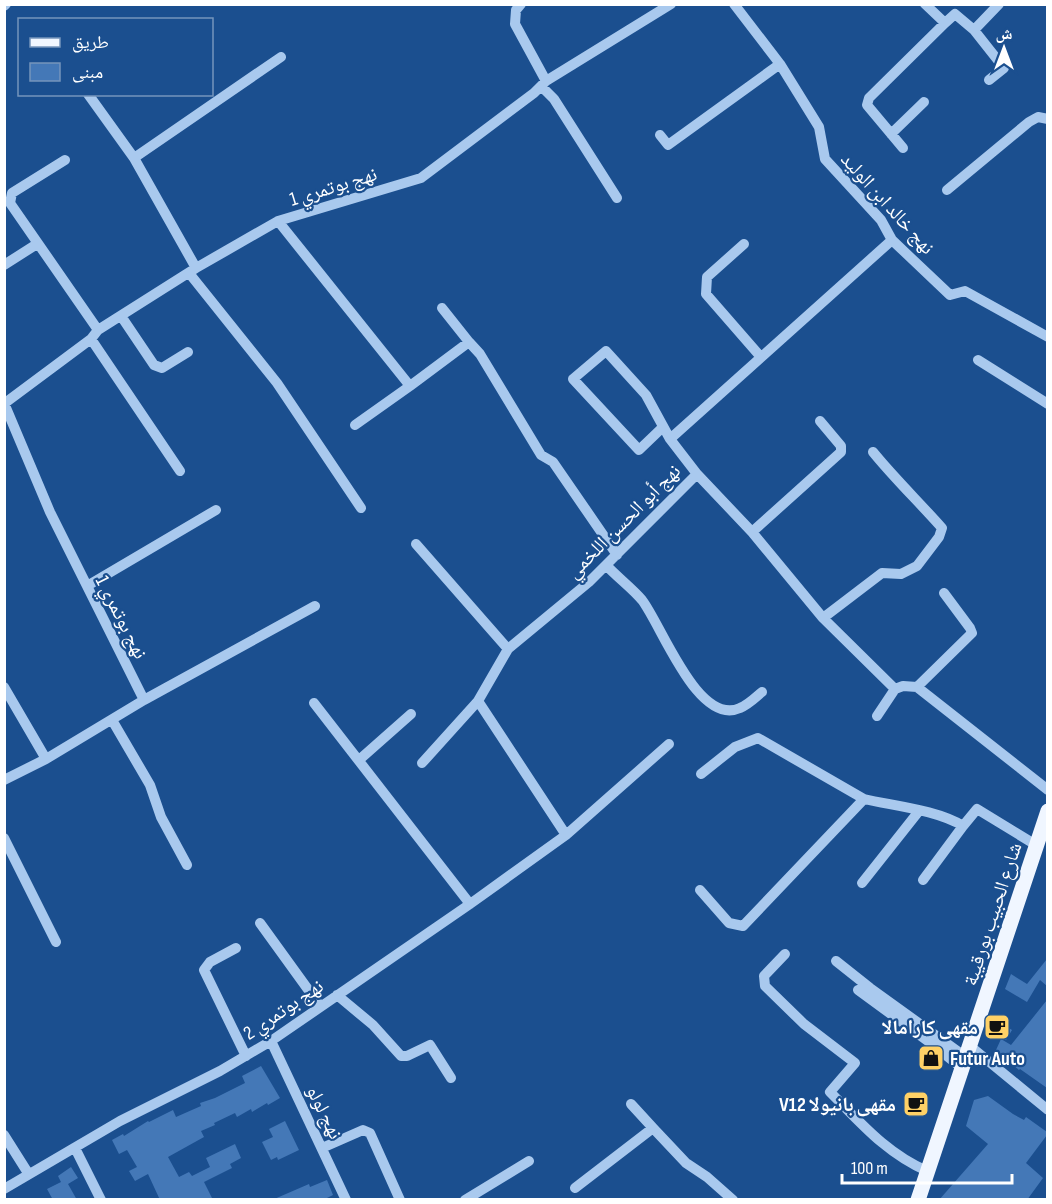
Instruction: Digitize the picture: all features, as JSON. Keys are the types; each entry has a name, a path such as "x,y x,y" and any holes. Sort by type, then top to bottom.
{"main road":[{"name":"شارع الحبيب بورقيبة","path":"918,1200 1041,840 1047,811"}],"street":[{"path":"521,4 516,10 515,24 544,83 617,198"},
{"name":"نهج بوتمري 1","path":"144,700 50,512 5,403 121,316 278,221 421,178 534,93 544,83 671,4"},
{"name":"نهج خالد ابن الوليد","path":"734,4 780,64 819,127 825,159 881,220 892,240 950,295 965,291 1047,337"},
{"path":"925,4 945,23"},
{"path":"974,30 999,4"},
{"path":"903,148 867,105 869,98 955,14 974,30 1004,68 989,80"},
{"path":"134,158 281,57"},
{"path":"660,135 668,145 780,64"},
{"path":"89,96 134,158 193,271 278,383 361,507"},
{"path":"891,134 924,102"},
{"path":"947,190 1029,122 1038,117 1047,119"},
{"path":"65,160 12,194 10,203 180,471"},
{"path":"278,221 410,386"},
{"name":"نهج أبو الحسن اللخمي","path":"423,763 478,701 508,649 589,582 698,474 670,439 892,240"},
{"path":"4,265 37,244"},
{"path":"744,244 707,277 706,294 760,356"},
{"path":"442,308 480,354 541,455 553,462 617,555"},
{"path":"121,316 154,365 162,368 188,352"},
{"path":"355,425 469,342"},
{"path":"663,427 639,450 573,379 606,351 646,395 670,439"},
{"path":"978,360 1047,405"},
{"path":"752,532 841,452 841,446 820,421"},
{"path":"823,618 882,573 901,574 917,566 939,537 942,528 901,486 873,452"},
{"path":"698,474 752,532 823,618 895,689"},
{"path":"87,586 216,510"},
{"path":"416,544 508,649"},
{"path":"606,565 642,600 693,687 713,707 734,710 742,708 762,692"},
{"path":"917,687 972,633 944,593"},
{"path":"4,780 46,759 144,700 315,606"},
{"path":"877,716 895,689 903,686 917,687 1047,790"},
{"path":"4,687 46,759"},
{"path":"478,701 566,835"},
{"path":"314,704 470,903"},
{"path":"359,760 411,714"},
{"path":"112,720 150,785 161,817 188,865"},
{"path":"701,774 735,747 758,738 864,799 920,811 963,826"},
{"name":"نهج بوتمري 2","path":"4,1189 27,1173 120,1121 220,1071 271,1041 566,835 669,744"},
{"path":"700,890 729,924 744,926 864,799"},
{"path":"922,880 977,809 1041,840"},
{"path":"862,883 920,811"},
{"path":"4,838 56,942"},
{"path":"260,923 320,1006"},
{"path":"236,948 210,962 204,970 246,1056"},
{"path":"785,954 764,976 765,986 804,1024 855,1063 830,1092 886,1148 906,1162 927,1171"},
{"path":"836,961 967,1058 1047,1110"},
{"path":"858,990 936,1047 967,1058"},
{"path":"338,994 373,1025 401,1056 407,1056 430,1045 451,1078"},
{"name":"نهج لولو","path":"271,1041 346,1200"},
{"path":"631,1104 686,1163 707,1177 731,1199"},
{"path":"575,1188 654,1128"},
{"path":"322,1148 363,1130 370,1133 400,1200"},
{"path":"4,1135 27,1173"},
{"path":"75,1148 101,1200"},
{"path":"465,1200 528,1161"}],"building":[{"path":"1047,959 1047,986 1040,980 1027,1002 1005,989 1011,974 1027,984"},
{"path":"1047,1000 1047,1088 1019,1070 996,1050 1001,1039 1011,1045"},
{"path":"996,1020 1012,1030 1006,1040 992,1032"},
{"path":"261,1066 280,1098 252,1112 251,1109 237,1117 235,1113 214,1123 215,1125 201,1131 204,1137 168,1157 179,1177 189,1172 192,1176 210,1167 206,1158 235,1144 241,1158 230,1164 232,1168 204,1182 213,1200 160,1200 148,1174 135,1181 129,1171 137,1167 127,1150 119,1154 112,1140 173,1110 176,1117 201,1106 200,1103 245,1083 242,1076"},
{"path":"988,1096 1013,1114 1024,1120 1026,1117 1047,1132 1026,1163 1043,1178 1027,1200 939,1200 988,1144 966,1126 974,1100"},
{"path":"285,1121 299,1150 278,1160 277,1157 271,1160 262,1142 273,1137 269,1129"},
{"path":"71,1167 78,1178 68,1184 77,1200 53,1200 47,1189 61,1182 58,1176"},
{"path":"327,1180 333,1195 323,1200 272,1200 309,1184 310,1187"}],"place":[{"name":"مقهى كارامالا","path":"997,1027"},
{"name":"Futur Auto","path":"931,1058"},
{"name":"V12 مقهى بانيولا","path":"916,1104"}]}
